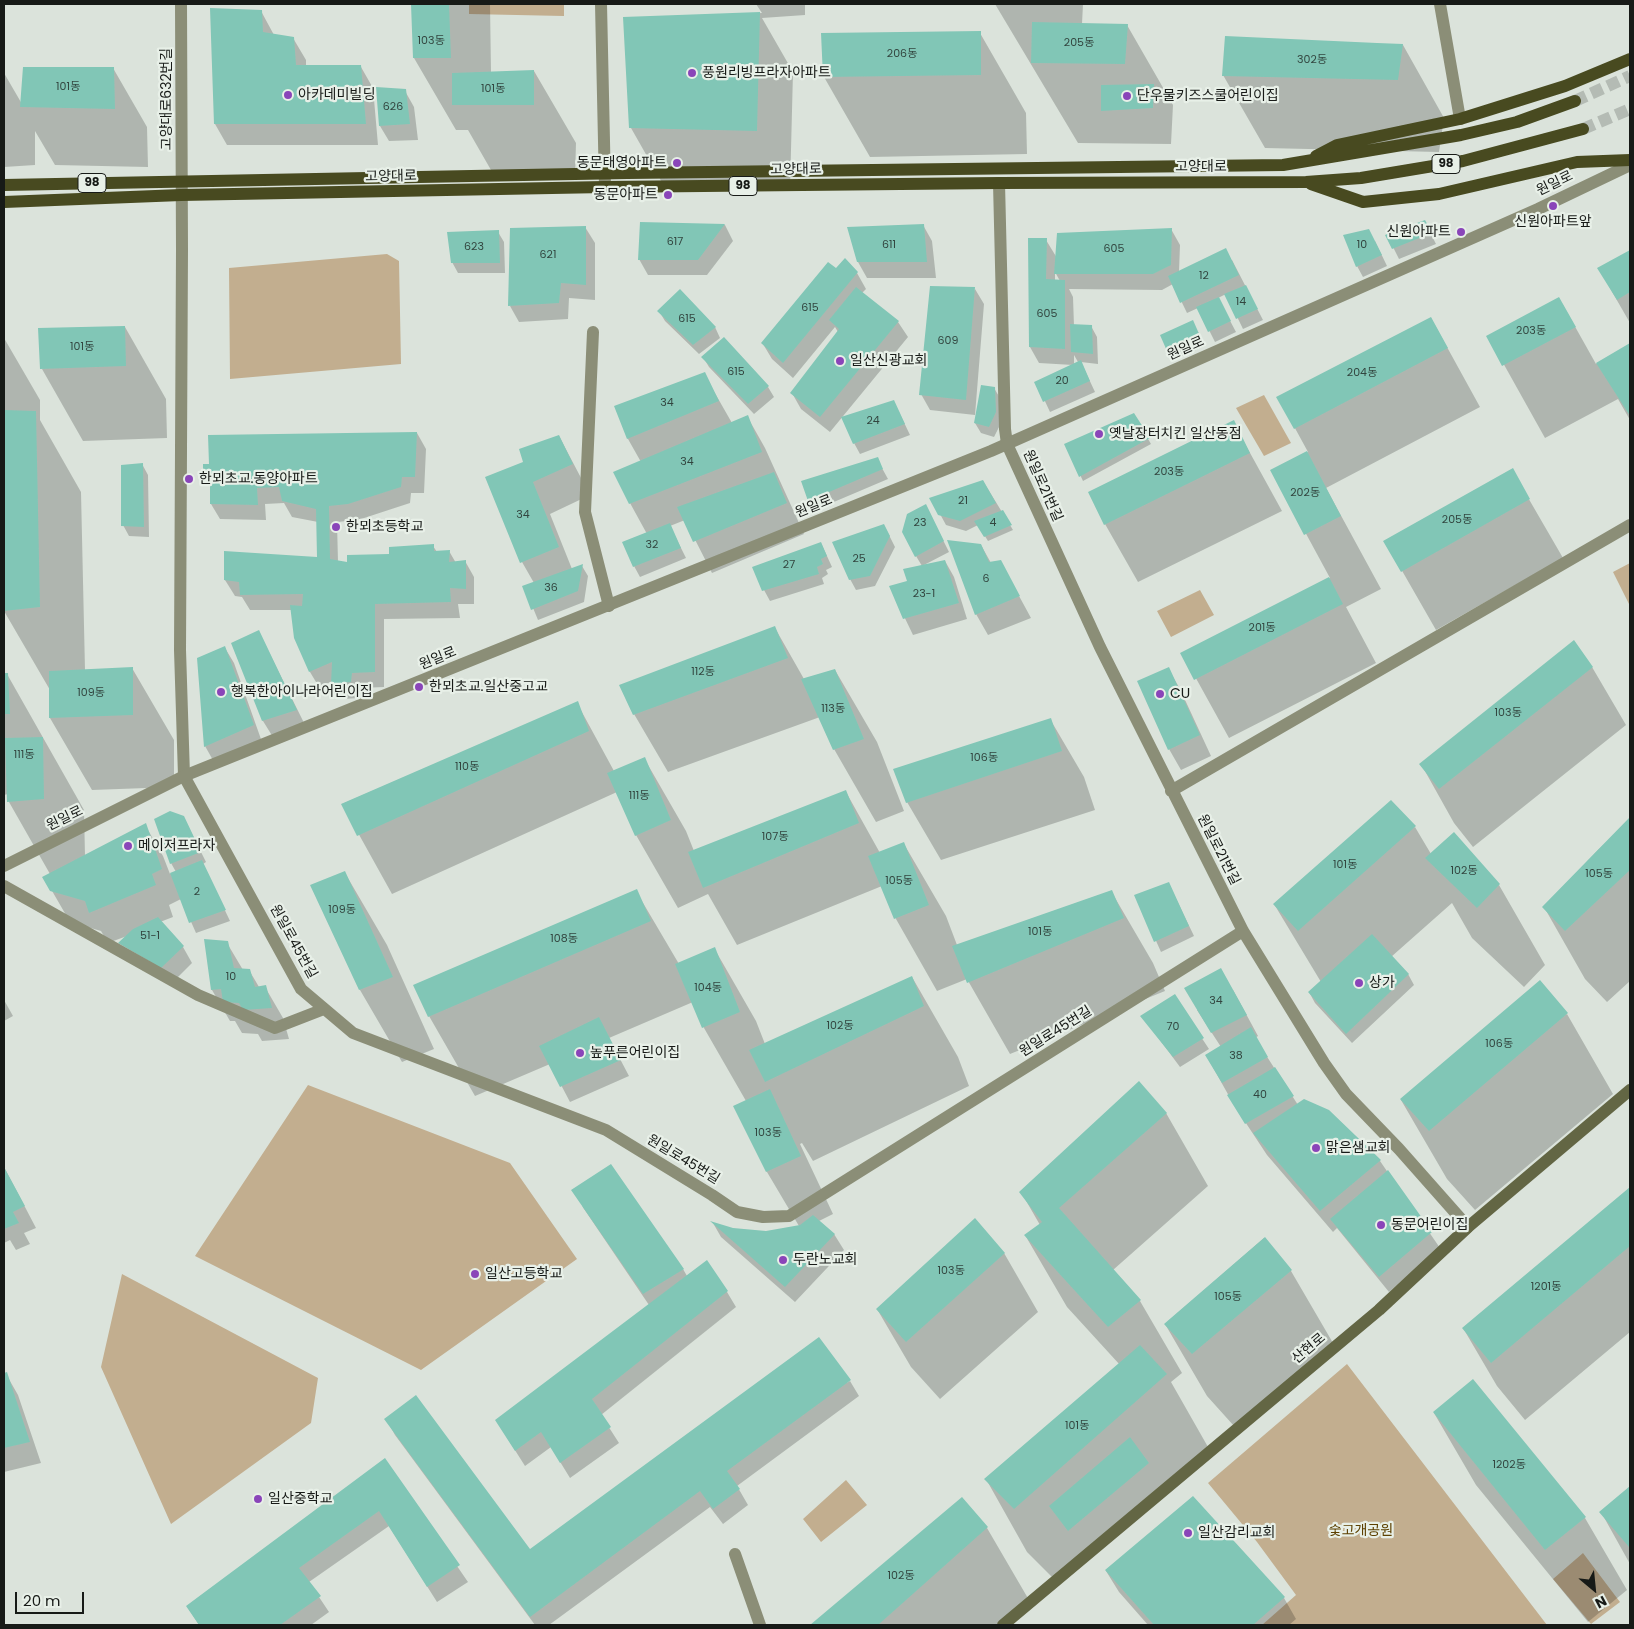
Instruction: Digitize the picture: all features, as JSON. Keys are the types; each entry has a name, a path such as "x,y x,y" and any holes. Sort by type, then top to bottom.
{"main road":[{"path":"1306,162 1338,145 1460,119 1565,86 1630,59"},
{"name":"고양대로","path":"4,185 605,173 1283,165 1461,135 1517,122 1576,101"},
{"name":"고양대로","path":"4,202 181,195 605,187 999,182 1306,182 1361,178 1463,161 1582,129"},
{"path":"1306,182 1363,202 1439,194 1577,162 1630,160"},
{"name":"산현로","path":"1003,1625 1379,1310 1468,1227 1630,1090"}],"street":[{"name":"고양대로632번길","path":"181,4 180,650 184,776"},
{"path":"601,4 605,187"},
{"path":"1440,4 1460,119"},
{"name":"원일로","path":"4,866 184,776 1007,444 1538,209 1630,165"},
{"name":"원일로21번길","path":"999,182 1004,429 1007,444 1065,573 1171,791 1243,931 1324,1063 1346,1094 1399,1149 1468,1227"},
{"path":"593,332 585,512 608,606"},
{"path":"1171,791 1630,525"},
{"name":"원일로45번길","path":"184,776 301,989 353,1034 606,1130 712,1195 736,1212 763,1217 789,1216 1243,931"},
{"path":"4,886 198,996 274,1028 324,1009"},
{"path":"734,1554 760,1625"}],"green space":[{"path":"469,4 564,4 564,16 469,14"},
{"path":"387,254 399,261 401,364 230,379 229,268"},
{"path":"1264,395 1291,443 1264,456 1236,408"},
{"path":"1630,563 1630,606 1613,572"},
{"path":"1200,590 1214,615 1171,637 1157,611"},
{"path":"308,1085 510,1163 577,1259 421,1370 195,1256"},
{"path":"122,1274 318,1378 311,1423 171,1524 101,1367"},
{"name":"숯고개공원","path":"1347,1364 1547,1625 1262,1625 1296,1595 1257,1542 1208,1483"},
{"path":"846,1480 867,1505 821,1542 803,1519"},
{"path":"1583,1553 1620,1602 1591,1624 1553,1579"}],"building":[{"path":"411,4 449,4 451,58 413,58"},
{"name":"아카데미빌딩","path":"210,8 262,10 263,32 294,37 296,65 361,65 366,124 214,124"},
{"name":"풍원리빙프라자아파트","path":"760,12 757,131 629,128 623,17"},
{"path":"1032,22 1128,24 1125,64 1031,63"},
{"path":"981,31 981,75 823,77 821,33"},
{"path":"1225,36 1403,44 1398,80 1222,76"},
{"path":"23,67 114,67 115,109 20,107"},
{"path":"534,70 534,105 452,105 452,73"},
{"name":"단우물키즈스쿨어린이집","path":"1154,84 1153,108 1101,111 1101,85"},
{"path":"376,87 406,89 410,124 379,126"},
{"path":"1425,220 1432,233 1392,249 1385,235"},
{"path":"640,222 725,224 698,260 638,260"},
{"path":"924,224 927,262 857,262 847,227"},
{"path":"586,226 586,285 561,283 559,303 508,306 510,228"},
{"path":"1172,228 1171,265 1153,274 1054,274 1057,233"},
{"path":"1369,229 1382,255 1356,267 1343,235"},
{"path":"499,230 500,263 451,263 447,232"},
{"path":"1028,238 1047,238 1046,279 1065,280 1065,349 1029,347"},
{"path":"1226,248 1239,275 1180,303 1168,276"},
{"path":"1630,250 1630,292 1617,300 1597,268"},
{"path":"845,258 858,272 783,363 761,343 828,262 836,268"},
{"path":"1246,285 1258,309 1236,319 1224,294"},
{"path":"930,286 975,287 966,400 919,395"},
{"name":"일산신광교회","path":"856,287 899,321 820,417 790,393 839,329 829,320"},
{"path":"680,289 716,327 693,345 657,311"},
{"path":"1219,297 1231,321 1208,332 1196,307"},
{"path":"1559,297 1576,327 1502,366 1486,336"},
{"path":"1431,317 1448,348 1294,429 1276,397"},
{"path":"1193,320 1200,336 1167,351 1160,335"},
{"path":"1070,324 1092,325 1093,354 1071,352"},
{"path":"125,326 126,366 40,369 38,328"},
{"path":"724,337 769,386 748,404 701,357"},
{"path":"1630,343 1630,416 1596,363"},
{"path":"1081,360 1090,381 1043,402 1034,382"},
{"path":"705,372 719,401 627,439 614,406"},
{"path":"981,385 995,387 996,412 989,427 974,423"},
{"path":"894,400 905,424 853,444 841,417"},
{"path":"4,410 36,411 40,607 4,611"},
{"path":"1134,413 1150,438 1079,477 1064,444"},
{"path":"748,415 762,452 629,504 613,472"},
{"path":"1234,420 1250,453 1104,525 1088,492"},
{"path":"417,432 415,477 402,477 401,487 348,504 329,506 330,559 347,562 347,555 389,554 389,547 434,544 434,551 450,550 449,562 466,560 466,589 450,588 451,602 375,604 375,672 352,673 351,682 331,684 332,662 309,672 294,638 290,605 302,606 303,594 240,595 239,582 224,580 224,551 317,557 316,509 282,501 279,487 257,488 258,505 210,504 210,479 203,477 203,464 209,464 208,435"},
{"path":"559,435 573,464 533,482 559,547 520,563 485,477 523,462 519,449"},
{"path":"1307,451 1341,516 1304,535 1270,470"},
{"path":"878,457 883,469 808,501 801,481"},
{"path":"143,463 144,527 121,526 121,465"},
{"path":"1513,468 1530,499 1401,572 1383,541"},
{"path":"774,472 787,503 693,542 677,507"},
{"path":"983,480 996,503 960,521 938,515 929,498"},
{"path":"926,504 944,541 915,557 902,532 907,514"},
{"path":"1003,510 1012,525 984,537 974,521"},
{"path":"670,523 681,548 633,567 622,542"},
{"path":"884,524 890,536 870,576 849,580 832,542"},
{"path":"947,540 981,544 989,562 1001,560 1020,596 975,615"},
{"path":"821,542 827,556 821,559 823,564 817,567 819,574 762,591 752,567"},
{"path":"945,560 959,603 903,619 889,586 907,581 903,569"},
{"path":"583,564 578,591 531,610 522,586"},
{"path":"1329,577 1343,604 1194,680 1180,653"},
{"path":"775,626 788,658 633,715 619,685"},
{"path":"259,630 297,710 262,721 231,643"},
{"path":"1574,640 1593,667 1439,789 1419,764"},
{"name":"행복한아이나라어린이집","path":"225,646 254,725 204,747 197,658"},
{"path":"133,667 133,715 49,718 49,671"},
{"path":"1169,667 1200,735 1168,750 1137,681"},
{"path":"835,669 864,739 833,750 801,679"},
{"path":"4,673 8,673 10,714 4,714"},
{"path":"578,701 589,731 357,836 341,804"},
{"path":"1051,718 1062,751 906,803 893,769"},
{"path":"43,737 44,799 7,802 5,738"},
{"path":"645,757 671,820 635,836 607,773"},
{"path":"846,790 859,823 703,888 688,852"},
{"path":"1391,800 1416,826 1298,931 1273,904"},
{"path":"170,811 184,816 201,852 170,864 154,819"},
{"path":"1630,817 1630,870 1565,931 1542,907"},
{"name":"메이저프라자","path":"146,823 162,869 152,874 156,885 89,913 85,901 50,891 42,877"},
{"path":"1454,832 1500,884 1477,908 1425,858"},
{"path":"904,842 929,905 894,919 868,856"},
{"path":"202,860 226,910 189,923 170,873"},
{"path":"345,871 393,977 359,990 310,885"},
{"path":"1169,882 1189,926 1154,942 1134,895"},
{"path":"637,889 651,921 428,1017 413,985"},
{"path":"1112,890 1124,918 967,983 952,946"},
{"path":"158,917 184,946 161,968 118,943 133,929"},
{"name":"상가","path":"1372,934 1409,974 1346,1034 1308,992"},
{"path":"204,939 228,941 234,968 250,969 255,987 266,985 272,1008 243,1010 239,1003 223,1002 221,989 211,990"},
{"path":"715,947 740,1012 702,1028 675,964"},
{"path":"1221,968 1247,1015 1211,1033 1184,988"},
{"path":"912,976 924,1006 765,1082 749,1050"},
{"path":"1540,980 1568,1013 1429,1131 1400,1099"},
{"path":"1175,994 1204,1038 1173,1057 1140,1016"},
{"name":"높푸른어린이집","path":"599,1017 621,1060 560,1087 539,1046"},
{"path":"1251,1027 1268,1057 1222,1083 1205,1055"},
{"path":"1275,1067 1294,1096 1245,1124 1227,1095"},
{"path":"1139,1081 1167,1113 1059,1208 1141,1300 1108,1327 1024,1235 1042,1222 1019,1192"},
{"path":"770,1089 801,1156 766,1172 733,1106"},
{"path":"1304,1099 1329,1110 1381,1160 1320,1211 1253,1133"},
{"path":"611,1164 684,1269 643,1294 571,1190"},
{"path":"4,1167 25,1206 13,1212 19,1223 4,1229"},
{"name":"동문어린이집","path":"1388,1170 1432,1232 1379,1277 1330,1219"},
{"path":"1630,1187 1630,1246 1491,1363 1462,1328"},
{"name":"두란노교회","path":"813,1215 835,1234 785,1287 710,1221 733,1228 766,1231 800,1225"},
{"path":"975,1218 1005,1253 906,1342 876,1309"},
{"path":"1265,1237 1292,1270 1192,1354 1164,1324"},
{"path":"707,1260 728,1291 592,1399 611,1427 560,1463 541,1432 515,1451 495,1420"},
{"path":"819,1337 851,1380 727,1471 740,1489 713,1509 700,1491 530,1617 384,1419 416,1395 530,1549"},
{"path":"1140,1345 1167,1374 1014,1509 984,1479"},
{"path":"7,1372 30,1442 4,1448 4,1373"},
{"path":"1473,1379 1586,1517 1545,1550 1433,1412"},
{"path":"1130,1437 1149,1463 1068,1531 1049,1506"},
{"path":"385,1458 460,1565 427,1587 379,1511 299,1568 321,1596 280,1625 199,1625 186,1606"},
{"path":"1630,1486 1630,1546 1629,1547 1599,1512"},
{"name":"일산감리교회","path":"1193,1496 1285,1597 1253,1625 1154,1625 1105,1570"},
{"path":"962,1497 988,1527 878,1625 810,1625"}],"tunnel":[{"path":"1575,101 1630,76"},
{"path":"1583,129 1630,109"}],"place":[{"name":"풍원리빙프라자아파트","path":"692,73"},
{"name":"아카데미빌딩","path":"288,95"},
{"name":"단우물키즈스쿨어린이집","path":"1127,96"},
{"name":"동문태영아파트","path":"677,163"},
{"name":"동문아파트","path":"668,195"},
{"name":"신원아파트앞","path":"1553,206"},
{"name":"신원아파트","path":"1461,232"},
{"name":"일산신광교회","path":"840,361"},
{"name":"옛날장터치킨 일산동점","path":"1099,434"},
{"name":"한뫼초교.동양아파트","path":"189,479"},
{"name":"한뫼초등학교","path":"336,527"},
{"name":"한뫼초교.일산중고교","path":"419,687"},
{"name":"행복한아이나라어린이집","path":"221,692"},
{"name":"CU","path":"1160,694"},
{"name":"메이저프라자","path":"128,846"},
{"name":"상가","path":"1359,983"},
{"name":"높푸른어린이집","path":"580,1053"},
{"name":"맑은샘교회","path":"1316,1148"},
{"name":"동문어린이집","path":"1381,1225"},
{"name":"두란노교회","path":"783,1260"},
{"name":"일산고등학교","path":"475,1274"},
{"name":"일산중학교","path":"258,1499"},
{"name":"일산감리교회","path":"1188,1533"}]}
